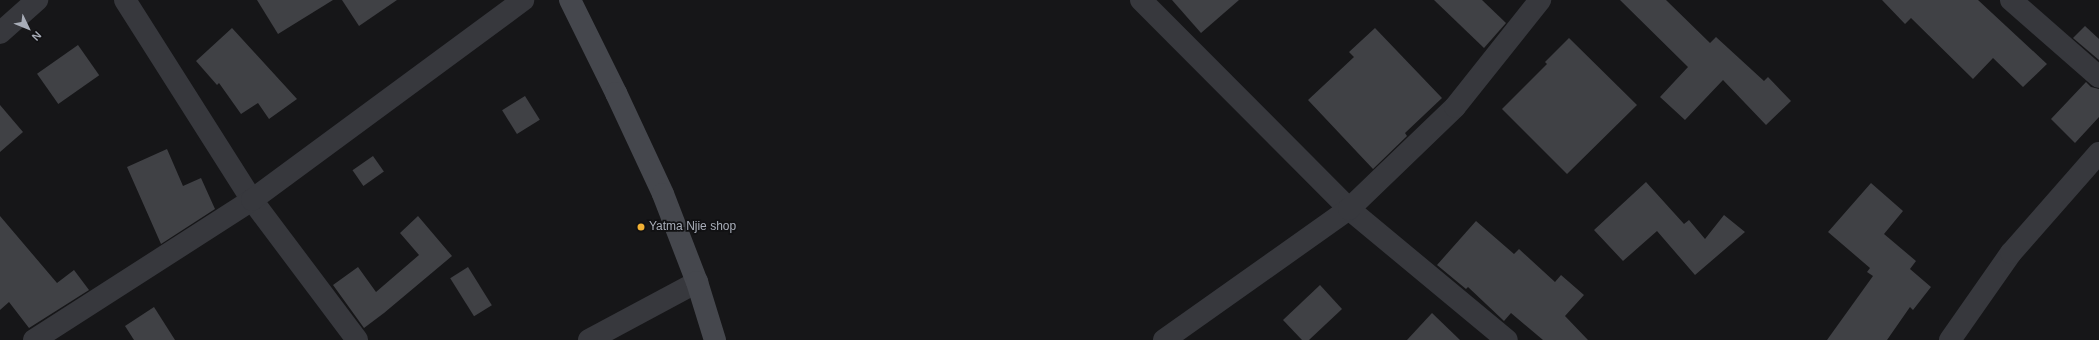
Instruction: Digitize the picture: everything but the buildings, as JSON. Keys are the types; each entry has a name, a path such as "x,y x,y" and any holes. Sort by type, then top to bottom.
{"street":[{"path":"0,33 36,0"},
{"path":"125,0 252,200 357,340"},
{"path":"34,340 252,200 523,0"},
{"path":"570,0 616,93 663,194 697,282 715,340"},
{"path":"1141,0 1349,209 1507,340"},
{"path":"2011,0 2099,77"},
{"path":"1178,336 1349,209 1455,107 1536,2"},
{"path":"1950,340 2012,254 2099,153"},
{"path":"589,340 697,282"}],"place":[{"name":"Yatma Njie shop","path":"641,227"}]}
